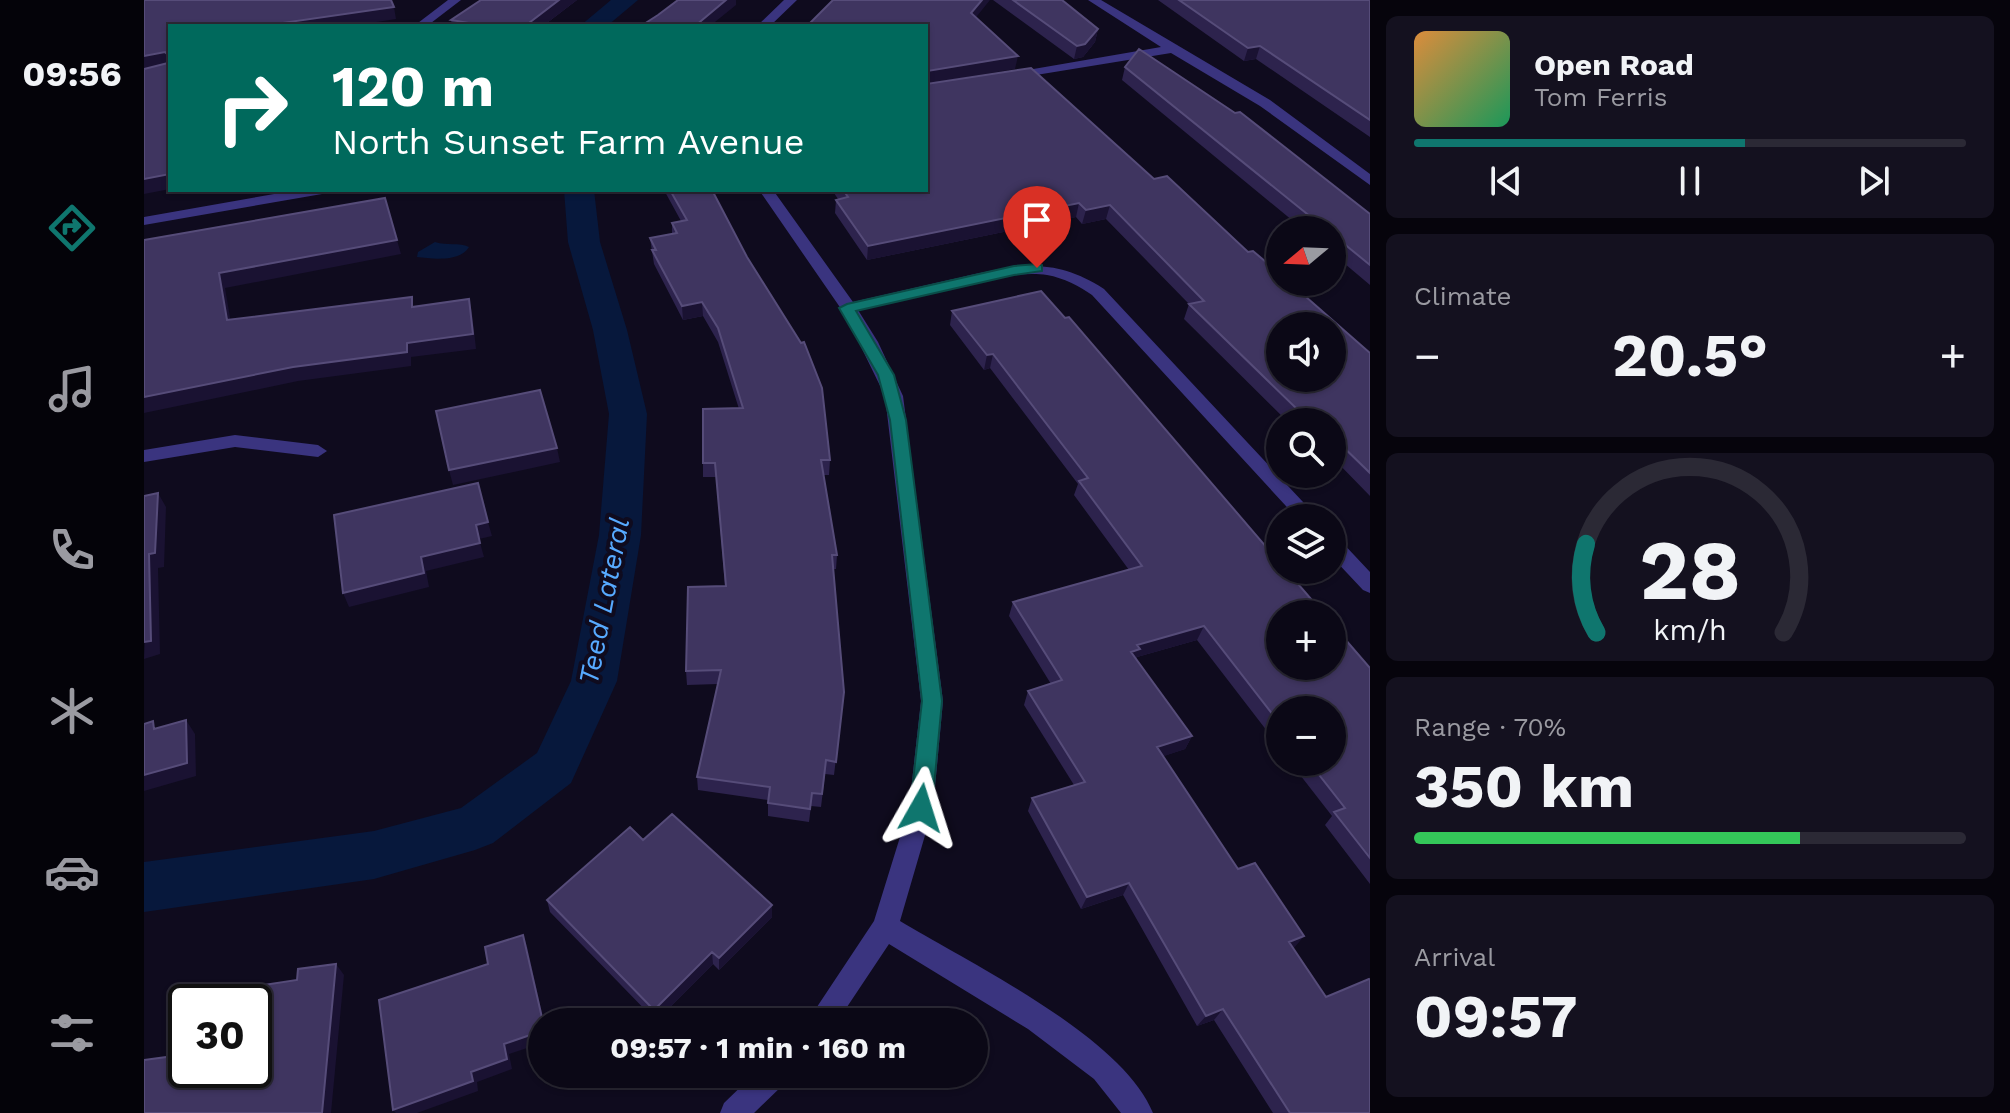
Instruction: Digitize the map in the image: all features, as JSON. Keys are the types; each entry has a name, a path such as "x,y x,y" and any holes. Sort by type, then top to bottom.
{"street":[{"path":"423,24 455,0"},
{"path":"765,24 791,0"},
{"path":"1094,0 1265,103 1370,181"},
{"path":"1003,78 1171,49"},
{"path":"144,221 311,192"},
{"path":"767,192 847,308 886,375 894,396 932,701 921,808 885,927 830,1008"},
{"path":"847,308 1014,270 1037,268 1080,280 1098,292 1295,504"},
{"path":"144,456 235,441 318,451"},
{"path":"1346,559 1370,585"},
{"path":"885,927 1038,1019 1104,1069 1139,1113"},
{"path":"734,1113 760,1088"}],"water":[{"path":"435,242 469,247 453,257 417,257 418,252"}],"building":[{"path":"144,0 391,0 394,7 275,24 168,24 168,55 165,52 144,56"},
{"path":"481,0 559,0 528,24 467,24 451,20"},
{"path":"678,0 726,0 697,24 644,24"},
{"path":"833,0 982,0 971,13 1018,56 928,71 928,24 809,24"},
{"path":"1013,0 1062,0 1098,29 1085,44 1077,46"},
{"path":"1179,0 1370,0 1370,120 1260,46 1248,48"},
{"path":"1139,49 1235,113 1240,112 1370,214 1370,265 1346,245 1346,216 1310,216 1125,67"},
{"path":"168,63 168,174 144,179 144,69"},
{"path":"1031,68 1154,179 1167,176 1248,252 1253,251 1266,262 1266,296 1305,296 1323,312 1266,312 1266,379 1189,304 1204,301 1110,205 1086,210 1079,203 868,246 836,200 848,197 844,192 928,192 928,84"},
{"path":"671,192 713,192 747,257 801,343 804,342 822,388 830,460 821,460 837,555 832,555 844,692 836,762 826,760 822,794 812,793 810,809 768,803 770,787 697,777 721,670 686,671 688,587 726,586 715,463 703,463 703,409 743,408 718,328 702,302 682,306 652,250 656,250 650,238 677,233 672,223 687,220"},
{"path":"385,198 397,240 219,273 227,320 412,297 412,307 469,299 473,334 407,343 407,352 293,367 144,397 144,240"},
{"path":"1041,291 1065,318 1069,317 1266,547 1266,584 1298,584 1312,600 1266,600 1266,680 1346,680 1346,640 1370,668 1370,858 1334,812 1345,808 1320,776 1346,776 1346,696 1266,696 1266,706 1204,626 1137,645 1140,649 1131,652 1192,736 1157,747 1238,869 1255,863 1304,936 1289,942 1326,997 1370,980 1370,1113 1290,1113 1223,1009 1206,1016 1129,883 1087,897 1032,798 1085,782 1028,691 1062,680 1013,602 1142,566 1079,481 1088,478 993,354 987,355 952,311"},
{"path":"1346,332 1370,353 1370,473 1346,450 1346,408 1296,408 1279,392 1346,392"},
{"path":"540,390 557,448 449,470 436,411"},
{"path":"478,483 488,522 476,525 480,543 421,557 424,573 343,593 334,515"},
{"path":"158,493 155,553 149,554 151,641 144,642 144,496"},
{"path":"186,720 187,763 144,775 144,724 153,721 154,729"},
{"path":"672,814 772,905 719,958 712,952 656,1008 652,1008 547,900 630,827 643,840"},
{"path":"523,935 540,1008 528,1008 528,1036 504,1044 507,1059 471,1072 473,1081 393,1110 379,1000 488,964 485,947"},
{"path":"336,964 322,1113 144,1113 144,1060 168,1057 168,1088 272,1088 270,984 297,980 298,969"}],"waterway":[{"name":"Teed Lateral","path":"595,24 626,0"},
{"name":"Teed Lateral","path":"144,887 374,855 475,827 554,768 594,681 620,535 628,414 610,330 584,242 579,192"}],"route":[{"path":"921,808 932,701 898,420 886,375 847,308 1014,270 1037,268"}]}
